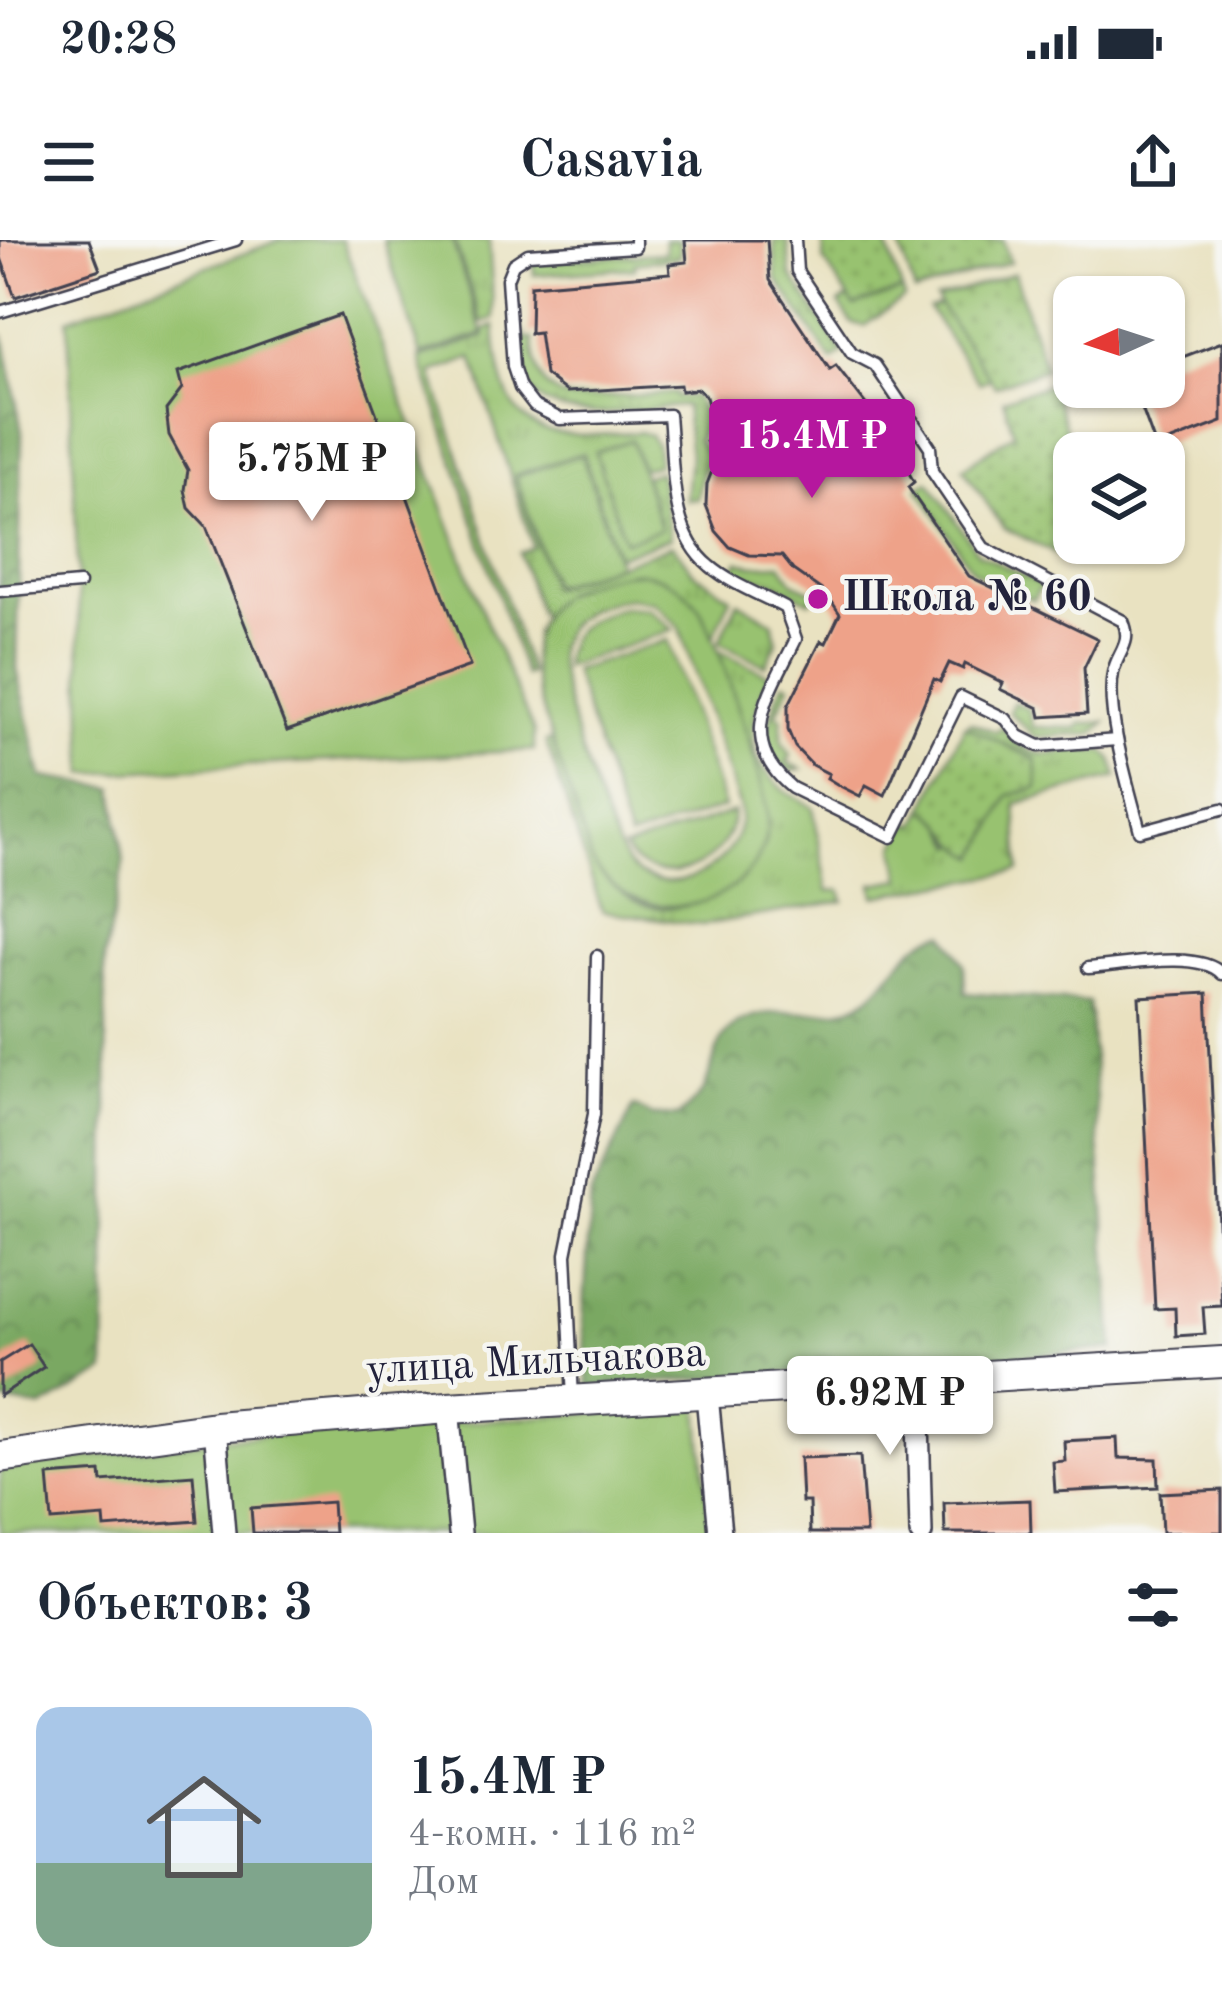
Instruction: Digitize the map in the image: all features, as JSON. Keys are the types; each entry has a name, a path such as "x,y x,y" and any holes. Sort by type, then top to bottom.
{"street":[{"name":"улица Мильчакова","path":"0,1456 215,1427 448,1408 1222,1362"},
{"path":"916,1382 921,1533"},
{"path":"707,1395 720,1533"},
{"path":"448,1408 460,1533"},
{"path":"215,1427 224,1533"}],"lane":[{"path":"0,312 236,240"},
{"path":"635,240 635,247 528,254 513,264 507,279 513,367 520,388 534,406 560,419 668,415 679,513 692,547 713,569 785,608 796,639 761,715 762,747 779,777 792,788 892,837 961,697 1006,718 1018,736 1039,746 1117,740"},
{"path":"795,240 797,271 852,353 875,364 930,447 932,471 984,548 1123,620 1127,644 1113,673 1117,740 1140,831 1222,809"},
{"path":"0,591 79,584"},
{"path":"573,1402 566,1254 594,1114 597,956"},
{"path":"1088,968 1194,960 1217,967 1222,974"}],"green space":[{"path":"280,240 342,240 489,628 534,732 534,750 85,774 68,319"},
{"path":"383,240 452,240 483,334 421,355"},
{"path":"454,240 489,240 494,319 482,323"},
{"path":"665,240 679,240 680,257 635,263 635,268 534,275 533,261 665,253"},
{"path":"774,240 787,240 791,275 843,353 832,361 776,278"},
{"path":"823,240 885,240 902,290 854,306 824,261"},
{"path":"898,240 1003,240 1010,262 915,293"},
{"path":"1014,273 1045,369 995,386 936,299"},
{"path":"902,290 905,298 864,326 852,323 839,304 849,298 855,306"},
{"path":"940,305 991,379 979,383 929,309"},
{"path":"495,326 507,391 518,411 533,424 576,435 640,432 650,435 656,445 658,464 642,469 631,440 661,529 644,476 659,471 670,538 617,556 583,453 515,475 551,588 673,545 693,572 731,597 712,639 682,592 660,578 631,572 549,607 541,620 519,553 533,547 473,358 432,373 530,674 525,676 420,358 485,336 484,330"},
{"path":"524,333 524,339 533,339 541,378 562,396 694,396 706,419 697,440 710,458 697,499 686,500 690,456 685,406 597,413 553,407 525,381 519,334"},
{"path":"0,334 22,432 17,669 42,777 114,788 124,864 104,959 108,1102 105,1372 42,1408 0,1401"},
{"path":"1051,384 1053,408 1059,408 1067,432 1053,432 1053,552 1003,527 963,468 1014,433 1003,399"},
{"path":"631,440 661,529 625,541 595,452"},
{"path":"582,454 618,564 552,586 516,476"},
{"path":"929,481 978,553 1041,585 1033,600 973,571 918,488"},
{"path":"739,561 781,564 794,583 815,592 810,601 773,582 733,571"},
{"path":"636,573 673,584 697,605 738,706 767,813 765,840 753,866 735,885 686,905 634,898 611,883 592,861 535,680 534,633 544,612 561,595 589,582","holes":["630,598 653,602 679,626 740,808 739,827 720,860 705,872 668,882 649,879 632,869 623,856 584,760 558,662 563,635 586,612"]},
{"path":"738,601 773,622 777,642 766,665 719,642"},
{"path":"623,607 648,609 673,630 564,667 574,633 590,620"},
{"path":"668,640 724,807 629,839 573,671"},
{"path":"715,649 770,675 755,718 756,753 775,782 813,807 828,891 841,890 844,901 702,925 602,911 546,742 552,740 592,860 633,899 667,908 703,901 737,882 760,853 766,836 763,794"},
{"path":"784,682 790,685 776,714 781,717 782,742 791,755 787,762 801,769 792,771 772,755 769,743 774,705"},
{"path":"1014,702 1029,709 1033,727 1079,728 1080,724 1106,722 1094,734 1035,737 1009,712"},
{"path":"970,722 997,732 1001,726 1037,753 1104,751 1118,777 1016,804 1020,871 875,896 873,884 902,879 896,847 908,822 916,825 924,809 942,818 955,846 1009,795 1036,759 965,725"},
{"path":"965,725 1036,760 1038,788 1009,795 978,857 924,809"},
{"path":"733,812 720,847 690,869 654,871 624,849"},
{"path":"945,933 964,964 965,993 1089,1002 1114,1349 589,1387 583,1322 591,1194 634,1106 652,1116 679,1116 704,1089 724,1036 742,1021 772,1013 854,1006 878,989 917,945"},
{"path":"699,1406 710,1533 0,1533 0,1470 225,1438"}],"building":[{"path":"0,240 89,240 100,269 15,297 0,255"},
{"path":"685,240 767,240 770,280 830,370 836,366 871,411 877,407 914,482 908,487 969,576 1098,639 1084,668 1087,714 1041,717 1039,708 1000,689 1003,683 965,664 963,669 949,663 940,682 934,679 885,795 866,785 860,796 840,786 795,747 788,730 788,706 840,614 826,593 793,570 782,556 749,555 730,547 716,531 706,505 707,484 717,458 706,441 712,419 706,397 698,389 681,391 680,385 567,392 545,375 539,332 530,333 531,285 670,273 669,264 687,262"},
{"path":"340,315 470,666 287,731 206,526 189,508 188,470 169,435 166,410 182,389 178,373"},
{"path":"1222,342 1222,422 1185,436 1185,432 1150,432 1142,408 1185,408 1185,356"},
{"path":"1207,993 1222,1306 1203,1307 1205,1334 1176,1336 1175,1308 1155,1309 1139,997"},
{"path":"29,1344 44,1367 0,1396 0,1362"},
{"path":"1117,1438 1118,1458 1157,1459 1158,1487 1055,1492 1053,1462 1065,1461 1064,1441"},
{"path":"860,1456 866,1533 810,1533 809,1502 802,1502 800,1458"},
{"path":"101,1472 102,1482 193,1475 197,1521 105,1528 104,1517 52,1521 48,1476"},
{"path":"1222,1490 1222,1532 1162,1533 1160,1493"},
{"path":"1030,1500 1031,1533 945,1533 944,1503"},
{"path":"332,1502 334,1533 253,1533 251,1508"}],"place":[{"name":"Школа № 60","path":"818,599"}]}
